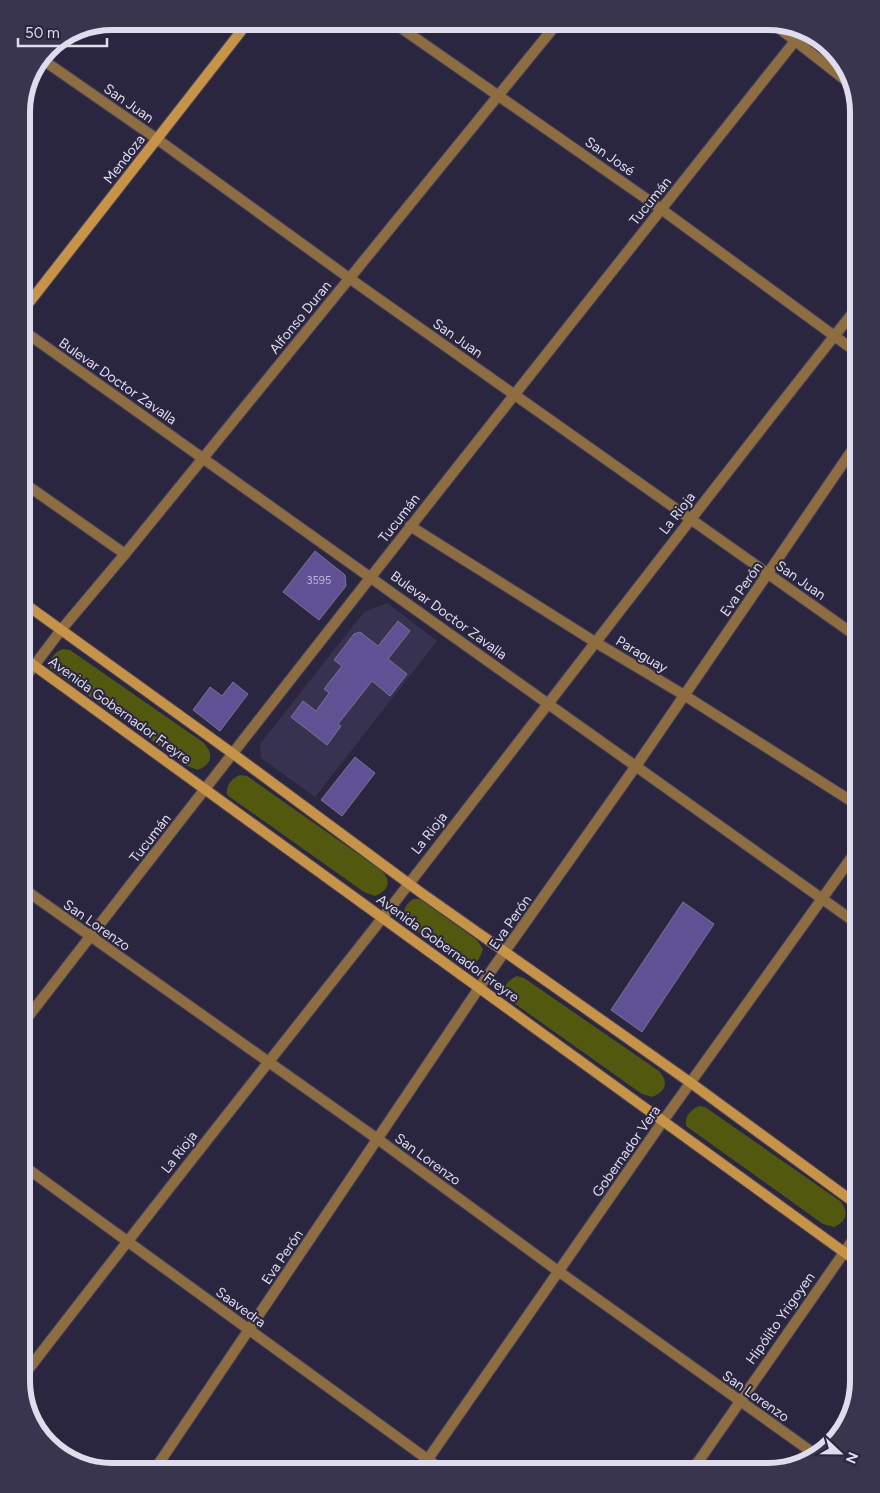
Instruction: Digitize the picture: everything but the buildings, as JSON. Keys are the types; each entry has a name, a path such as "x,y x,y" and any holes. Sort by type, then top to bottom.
{"main road":[{"name":"Mendoza","path":"30,301 242,30"},
{"name":"Avenida Gobernador Freyre","path":"30,607 408,883 690,1083 850,1199"},
{"name":"Avenida Gobernador Freyre","path":"30,662 850,1256"}],"street":[{"name":"San José","path":"405,30 661,209 850,348"},
{"name":"Alfonso Duran","path":"30,671 553,30"},
{"path":"784,32 843,78"},
{"name":"Tucumán","path":"30,1014 410,526 799,36"},
{"name":"San Juan","path":"47,63 850,632"},
{"name":"La Rioja","path":"30,1367 850,316"},
{"name":"Bulevar Doctor Zavalla","path":"30,335 850,918"},
{"name":"Eva Perón","path":"159,1463 479,988 636,766 850,453"},
{"path":"30,486 125,554"},
{"name":"Paraguay","path":"410,526 595,642 684,695 850,800"},
{"name":"Gobernador Vera","path":"425,1463 663,1121 850,860"},
{"name":"San Lorenzo","path":"30,894 378,1140 558,1272 810,1451"},
{"name":"Saavedra","path":"30,1171 433,1463"},
{"name":"Hipólito Yrigoyen","path":"697,1463 850,1243"}],"shaded area":[{"path":"387,603 437,641 315,797 261,758 260,744 364,612"}],"green space":[{"path":"63,649 70,650 204,743 209,751 209,762 198,770 187,766 50,668 53,656"},
{"path":"240,775 247,776 381,870 388,881 386,888 375,896 364,892 227,795 227,788 230,783"},
{"path":"413,899 420,899 477,940 483,949 480,958 468,966 460,963 407,924 403,918 404,912 407,905"},
{"path":"517,976 524,978 659,1071 665,1083 663,1089 652,1097 642,1094 504,996 504,989 507,984"},
{"path":"699,1106 705,1107 840,1201 845,1209 845,1216 842,1222 834,1227 823,1224 686,1126 686,1119 689,1114"}]}
